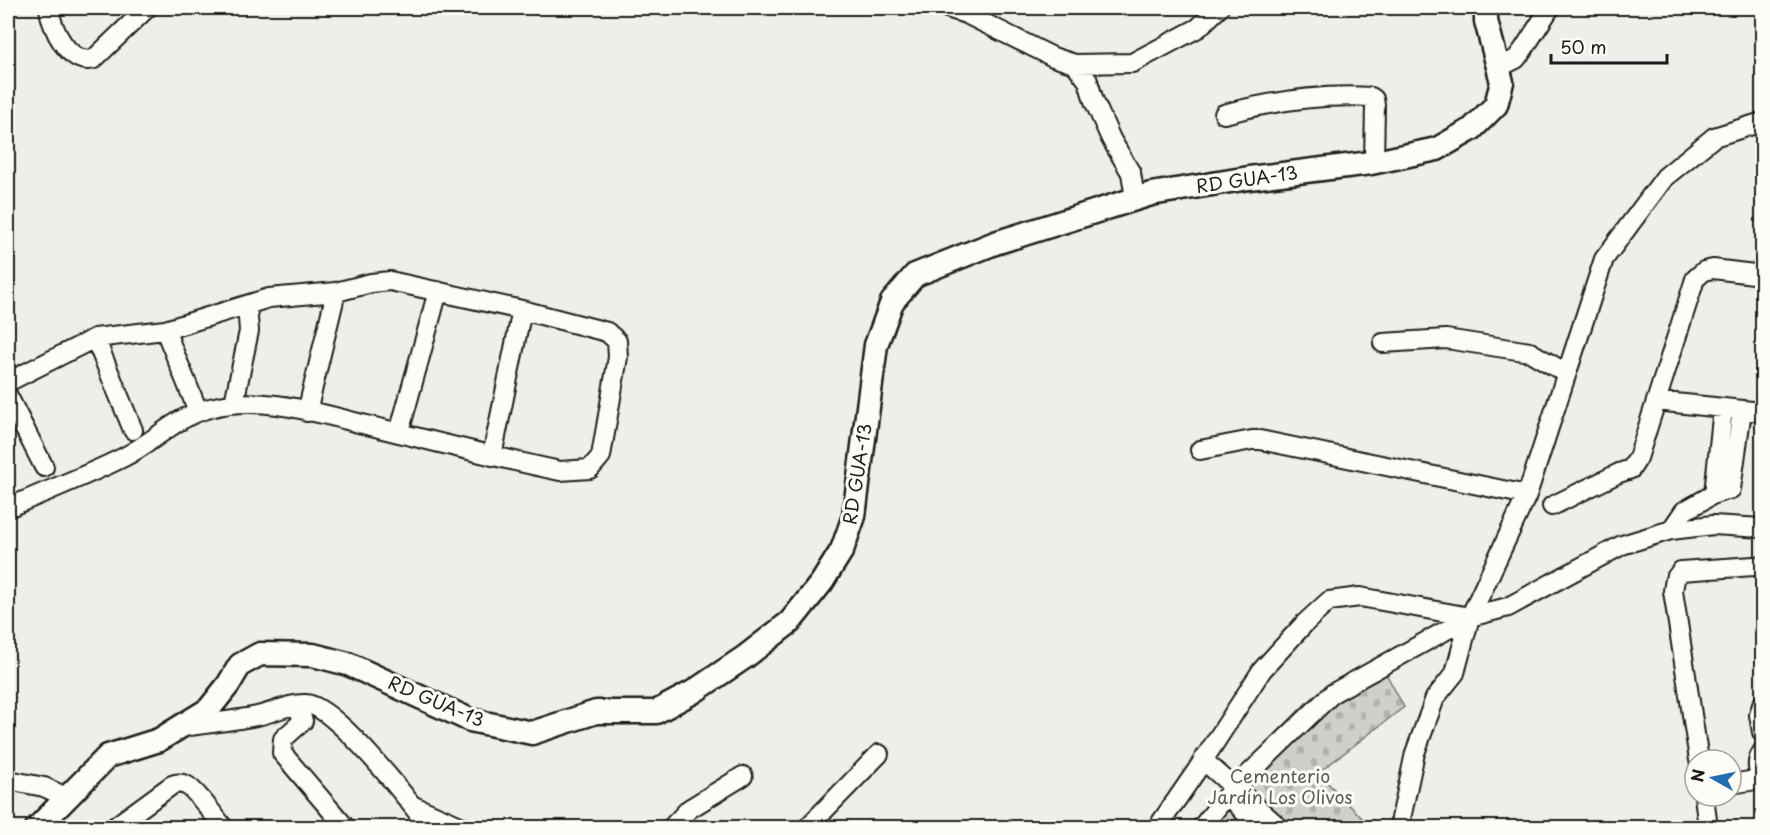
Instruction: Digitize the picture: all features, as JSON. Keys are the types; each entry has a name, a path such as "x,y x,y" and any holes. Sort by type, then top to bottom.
{"main road":[{"name":"RD GUA-13","path":"37,828 108,756 159,740 209,709 240,665 260,654 313,655 348,664 470,720 532,734 596,712 656,712 684,697 745,657 790,622 822,582 842,550 854,516 876,345 892,302 915,275 995,243 1136,198 1249,178 1374,162 1437,149 1472,129 1496,105 1502,82 1486,21 1486,8"}],"street":[{"path":"49,8 56,32 71,55 85,60 94,59 147,8"},
{"path":"947,8 966,14 1053,57 1075,64 1132,63 1198,28 1219,8"},
{"path":"1498,68 1516,59 1550,8"},
{"path":"1075,64 1088,81 1111,139 1131,172 1136,198"},
{"path":"1224,114 1264,103 1299,98 1371,97 1375,105 1374,162"},
{"path":"1399,828 1415,753 1435,698 1455,673 1470,617 1527,495 1604,258 1665,177 1714,137 1762,122"},
{"path":"1552,506 1631,469 1638,458 1695,279 1704,271 1713,270 1762,275"},
{"path":"8,382 95,338 165,330 269,298 336,292 371,283 390,281 522,310 607,332 617,341 618,357 602,456 590,469 560,471 307,412 259,404 234,403 198,411 174,422 123,458 8,508"},
{"path":"399,433 438,291"},
{"path":"307,412 336,292"},
{"path":"234,403 249,331 247,305"},
{"path":"492,456 522,310"},
{"path":"165,330 198,411"},
{"path":"95,338 133,430"},
{"path":"1383,343 1446,339 1530,352 1566,373"},
{"path":"8,396 44,468"},
{"path":"1656,401 1762,412"},
{"path":"1714,494 1723,408"},
{"path":"1671,530 1684,511 1714,494 1731,489 1742,410"},
{"path":"1200,450 1260,440 1527,495"},
{"path":"1201,828 1231,790 1333,693 1470,617 1508,607 1622,544 1671,530 1713,525 1762,528"},
{"path":"1697,748 1673,591 1675,579 1681,571 1762,567"},
{"path":"1157,828 1262,670 1305,622 1329,601 1360,597 1470,617"},
{"path":"181,727 259,716 307,704 319,709 349,733 412,805 429,828"},
{"path":"1762,705 1759,715 1762,732"},
{"path":"298,706 303,721 283,739 282,753 346,828"},
{"path":"1743,782 1762,779 1757,767 1762,752"},
{"path":"807,828 879,754"},
{"path":"1200,765 1280,828"},
{"path":"671,828 689,809 743,776"},
{"path":"8,780 44,787 68,798"},
{"path":"113,828 172,785 183,783 190,788 224,828"},
{"path":"1231,790 1259,828"},
{"path":"412,805 465,828"},
{"path":"1706,808 1708,828"}],"green space":[{"name":"Cementerio Jardín Los Olivos","path":"1383,668 1404,707 1318,773 1363,819 1355,827 1197,828 1240,771 1306,703 1349,678"}]}
